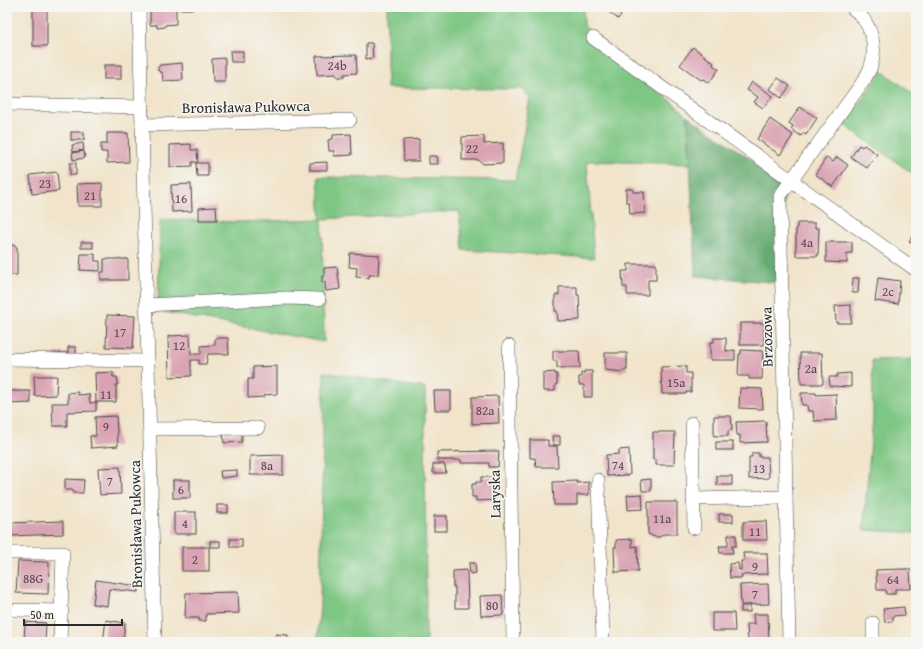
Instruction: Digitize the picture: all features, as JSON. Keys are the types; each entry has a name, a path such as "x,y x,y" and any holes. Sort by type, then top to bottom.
{"street":[{"name":"Bronisława Pukowca","path":"139,7 155,642"},
{"name":"Brzozowa","path":"789,642 780,196 790,180 860,86 871,67 874,52 873,37 865,20 851,7"},
{"path":"593,38 916,270"},
{"path":"7,104 142,107"},
{"name":"Bronisława Pukowca","path":"142,125 350,120"},
{"path":"146,305 286,298 319,299"},
{"name":"Laryska","path":"509,346 513,642"},
{"path":"7,359 148,361"},
{"path":"692,423 694,528"},
{"path":"150,429 258,428"},
{"path":"598,480 603,642"},
{"path":"694,499 786,497"},
{"path":"7,553 63,553 60,642"},
{"path":"16,610 62,611"},
{"path":"873,623 873,642"}],"green space":[{"path":"387,7 583,7 584,26 688,116 690,164 587,161 594,258 463,250 459,211 322,219 324,342 158,311 160,219 237,222 321,219 318,177 515,180 530,98 522,89 387,88"},
{"path":"882,71 916,96 916,176 844,125"},
{"path":"688,116 784,182 783,283 695,276"},
{"path":"916,359 916,533 863,530 873,419 872,360"},
{"path":"324,372 425,388 426,642 317,642 320,606"}],"building":[{"path":"33,7 47,7 47,46 33,46"},
{"path":"150,7 195,7 195,9 176,9 176,24 165,25 165,27 157,28 157,25 150,25"},
{"path":"606,7 627,7 618,19 605,9"},
{"path":"366,43 372,43 373,58 366,59"},
{"path":"693,47 714,63 713,65 719,69 709,83 703,79 701,80 680,65"},
{"path":"230,51 243,51 243,62 231,62"},
{"path":"356,55 357,73 344,74 344,77 337,77 336,74 317,75 316,56"},
{"path":"225,58 225,82 213,82 212,59"},
{"path":"182,63 183,80 163,81 162,72 158,70 160,65"},
{"path":"104,65 121,65 121,79 104,79"},
{"path":"778,78 790,86 781,98 770,89"},
{"path":"752,82 773,96 763,108 754,102 758,97 747,90"},
{"path":"800,107 817,118 806,135 803,133 801,136 791,129 793,126 789,123"},
{"path":"770,119 793,135 780,155 757,139"},
{"path":"71,132 84,132 84,140 71,140"},
{"path":"107,133 128,133 129,162 107,163 107,152 101,152 101,144 107,144"},
{"path":"351,134 352,155 334,156 334,151 329,151 328,140 333,139 333,135"},
{"path":"484,136 484,144 503,143 503,163 483,164 479,160 462,160 462,137"},
{"path":"419,139 419,161 404,161 403,140"},
{"path":"83,143 84,150 73,152 72,145"},
{"path":"191,144 191,150 197,150 198,162 192,162 192,166 170,167 170,145"},
{"path":"859,145 862,147 864,145 877,154 867,168 851,157"},
{"path":"84,151 85,158 73,160 72,153"},
{"path":"429,156 437,156 438,164 429,164"},
{"path":"827,157 833,162 837,157 848,165 833,187 815,174"},
{"path":"327,162 327,170 310,170 310,163"},
{"path":"70,163 76,163 76,175 70,175"},
{"path":"196,163 208,163 208,176 197,176"},
{"path":"57,172 59,191 32,194 30,175"},
{"path":"102,183 102,206 78,206 77,184"},
{"path":"191,184 192,211 172,212 171,185"},
{"path":"626,189 633,189 633,192 644,192 645,213 630,214 629,202 626,202"},
{"path":"216,207 217,220 199,220 199,208"},
{"path":"797,223 815,223 815,228 819,228 818,256 796,256"},
{"path":"916,231 916,247 909,241"},
{"path":"81,242 93,242 93,248 81,248"},
{"path":"826,242 852,242 852,253 847,253 847,263 826,262"},
{"path":"7,245 15,245 15,247 17,247 17,275 7,275"},
{"path":"350,253 379,255 378,275 369,275 369,278 356,277 357,268 349,267"},
{"path":"81,254 95,254 95,261 100,261 100,271 80,270"},
{"path":"104,259 128,259 128,280 101,280 101,272 104,272"},
{"path":"628,264 656,264 656,280 648,280 648,295 627,295 627,287 623,287 622,271 628,271"},
{"path":"337,267 340,289 326,291 325,282 322,283 324,268"},
{"path":"853,278 859,278 858,293 852,293"},
{"path":"878,278 900,281 898,304 875,301"},
{"path":"559,287 577,287 577,295 579,295 580,320 558,321 557,311 555,311 555,295 559,295"},
{"path":"851,305 851,323 836,323 835,306"},
{"path":"107,315 135,316 133,348 106,347"},
{"path":"740,323 764,323 764,345 740,345"},
{"path":"190,335 191,354 201,354 201,346 215,345 215,338 228,338 229,354 208,354 206,364 199,364 199,360 191,360 191,376 169,377 168,336"},
{"path":"714,338 726,338 726,351 735,350 735,360 710,360 710,342 714,342"},
{"path":"68,347 76,347 76,358 55,358 55,353 68,353"},
{"path":"741,350 763,351 762,379 749,379 749,376 738,376 739,354 741,354"},
{"path":"553,351 579,351 580,368 557,368 557,361 553,361"},
{"path":"605,353 627,353 627,370 623,370 623,372 605,370"},
{"path":"800,353 822,353 823,384 801,384"},
{"path":"277,366 277,394 248,398 248,379 253,379 253,367"},
{"path":"686,366 686,373 691,373 691,392 686,392 686,394 662,394 661,367"},
{"path":"584,371 592,371 592,397 584,397 584,385 579,385 579,377 581,377 581,373 584,373"},
{"path":"113,372 113,377 117,377 118,385 116,385 116,402 96,402 95,373"},
{"path":"555,372 555,374 557,374 557,384 555,385 555,391 543,391 543,373"},
{"path":"851,373 851,387 830,386 829,377 837,377 837,374"},
{"path":"34,376 57,376 56,395 35,396"},
{"path":"740,388 762,389 763,409 739,408"},
{"path":"7,391 30,391 31,403 7,404"},
{"path":"434,391 451,391 451,410 435,410"},
{"path":"78,392 78,395 89,394 90,403 96,402 96,411 67,412 67,426 53,426 52,403 68,403 68,393"},
{"path":"801,393 816,393 816,395 836,394 837,420 814,421 813,411 808,411 807,405 802,405"},
{"path":"498,396 499,423 472,424 472,397"},
{"path":"116,416 118,446 91,448 90,436 96,436 95,417"},
{"path":"714,416 731,416 732,430 728,431 728,436 714,436"},
{"path":"766,421 767,442 740,443 740,435 737,435 736,422"},
{"path":"653,432 675,432 674,465 656,465 656,460 653,460"},
{"path":"223,434 242,434 242,442 224,443"},
{"path":"552,436 560,436 560,445 553,445"},
{"path":"530,440 548,440 548,446 557,446 558,467 536,467 535,458 530,458"},
{"path":"716,442 733,442 733,450 716,450"},
{"path":"629,449 630,475 607,476 606,455 619,454 619,450"},
{"path":"499,451 498,467 489,467 489,463 461,463 461,460 437,460 437,452"},
{"path":"752,453 759,453 759,457 768,457 769,478 749,479 749,457 752,457"},
{"path":"283,455 283,475 250,475 250,456"},
{"path":"433,464 444,464 446,473 433,473"},
{"path":"120,467 121,494 100,495 98,468"},
{"path":"237,470 237,476 221,478 220,471"},
{"path":"717,476 732,476 732,485 717,485"},
{"path":"481,477 492,477 492,482 495,482 495,500 476,501 476,497 472,497 472,484 481,482"},
{"path":"65,479 84,480 83,493 73,493 73,490 65,490"},
{"path":"651,479 651,491 642,491 641,480"},
{"path":"173,480 190,480 190,498 173,498"},
{"path":"577,481 577,483 589,482 589,495 577,495 577,505 554,505 553,482"},
{"path":"642,494 643,509 628,510 627,495"},
{"path":"648,502 677,502 677,534 665,534 655,537 648,534"},
{"path":"217,505 228,505 228,513 217,513"},
{"path":"174,512 196,512 196,534 174,534"},
{"path":"719,514 733,514 733,522 719,522"},
{"path":"434,516 447,516 447,531 434,531"},
{"path":"63,521 63,534 9,536 8,523"},
{"path":"766,521 767,540 743,540 743,522"},
{"path":"728,535 736,535 736,546 732,546 733,553 720,553 719,546 728,546"},
{"path":"230,539 242,539 242,547 230,547"},
{"path":"632,539 632,547 637,546 638,571 615,572 614,547 616,547 616,540"},
{"path":"210,541 220,541 220,547 210,547"},
{"path":"182,547 209,547 209,571 182,571"},
{"path":"743,553 767,553 768,574 741,575 742,578 730,578 729,564 738,563 739,570 741,570 741,561 744,561"},
{"path":"18,561 49,562 48,594 16,593"},
{"path":"469,563 475,563 476,573 470,574"},
{"path":"910,569 911,589 895,589 895,594 886,594 886,590 877,590 876,570"},
{"path":"467,570 468,608 455,608 453,571"},
{"path":"96,580 138,586 138,592 109,589 107,606 93,604"},
{"path":"768,584 769,604 741,605 740,585"},
{"path":"238,592 239,613 206,614 206,621 199,621 199,618 185,618 186,593"},
{"path":"502,595 503,615 481,616 480,596"},
{"path":"741,606 750,606 750,612 741,612"},
{"path":"904,607 905,615 893,616 893,621 885,622 883,609"},
{"path":"712,613 734,613 735,631 712,631"},
{"path":"753,614 768,614 769,642 748,642 747,624 756,624 754,623"},
{"path":"106,620 125,623 123,642 103,642"},
{"path":"25,622 46,623 45,642 24,642"},
{"path":"276,634 288,635 288,642 275,642"}]}
